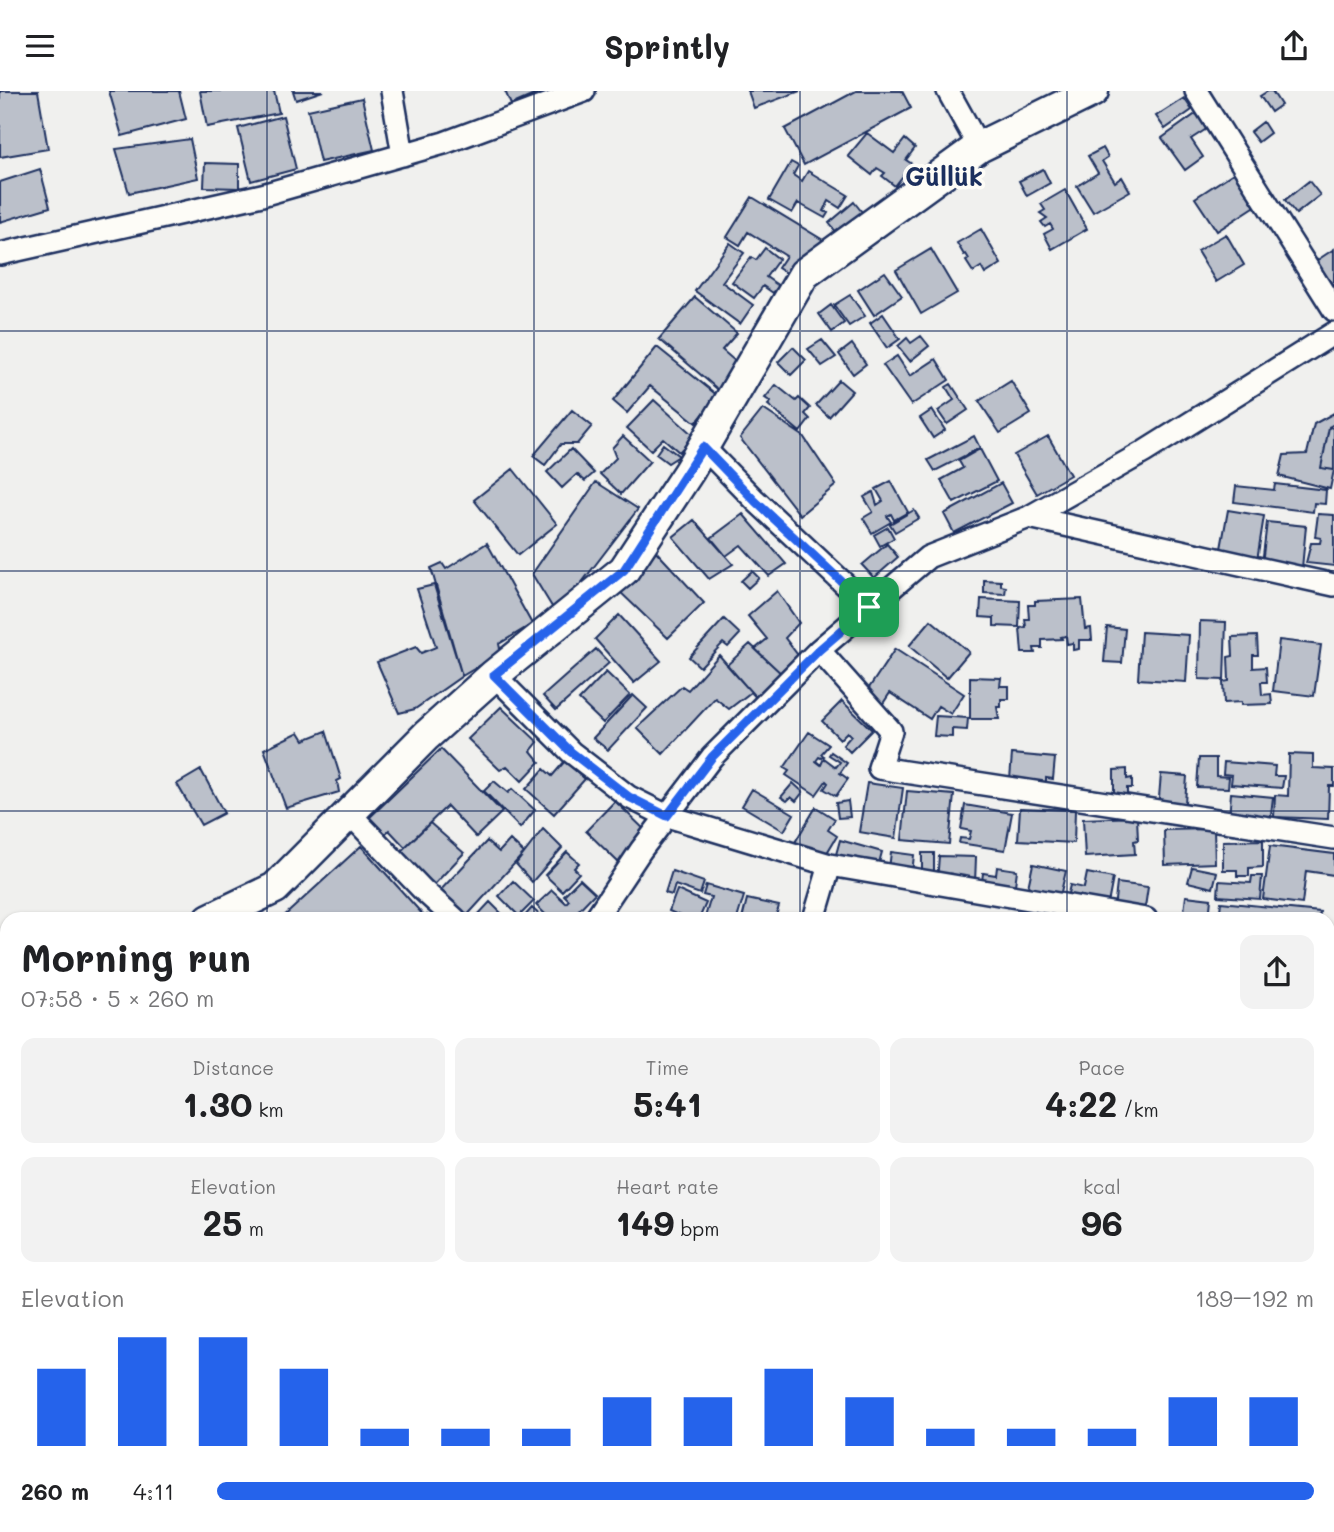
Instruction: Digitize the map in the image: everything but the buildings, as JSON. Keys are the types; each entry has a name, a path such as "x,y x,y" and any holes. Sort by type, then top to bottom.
{"street":[{"path":"392,91 403,155"},
{"path":"0,254 261,195 444,143 584,91"},
{"path":"948,91 979,147"},
{"path":"224,912 275,888 426,736 494,675 624,570 703,447 804,274 979,147 1093,91"},
{"path":"1196,91 1334,310"},
{"path":"600,912 712,757 819,650 928,557 1029,517 1144,453 1334,333"},
{"path":"703,447 755,501 869,607"},
{"path":"1029,517 1334,585"},
{"path":"819,650 891,731 879,768 1334,838"},
{"path":"494,675 571,752 629,797 667,816 830,865 1106,912"},
{"path":"349,813 448,912"},
{"path":"816,912 830,865"}],"district":[{"name":"Güllük","path":"944,176"}],"route":[{"path":"703,447 755,501 869,607 819,650 712,757 667,816 629,797 571,752 494,675 624,570 703,447"}]}
